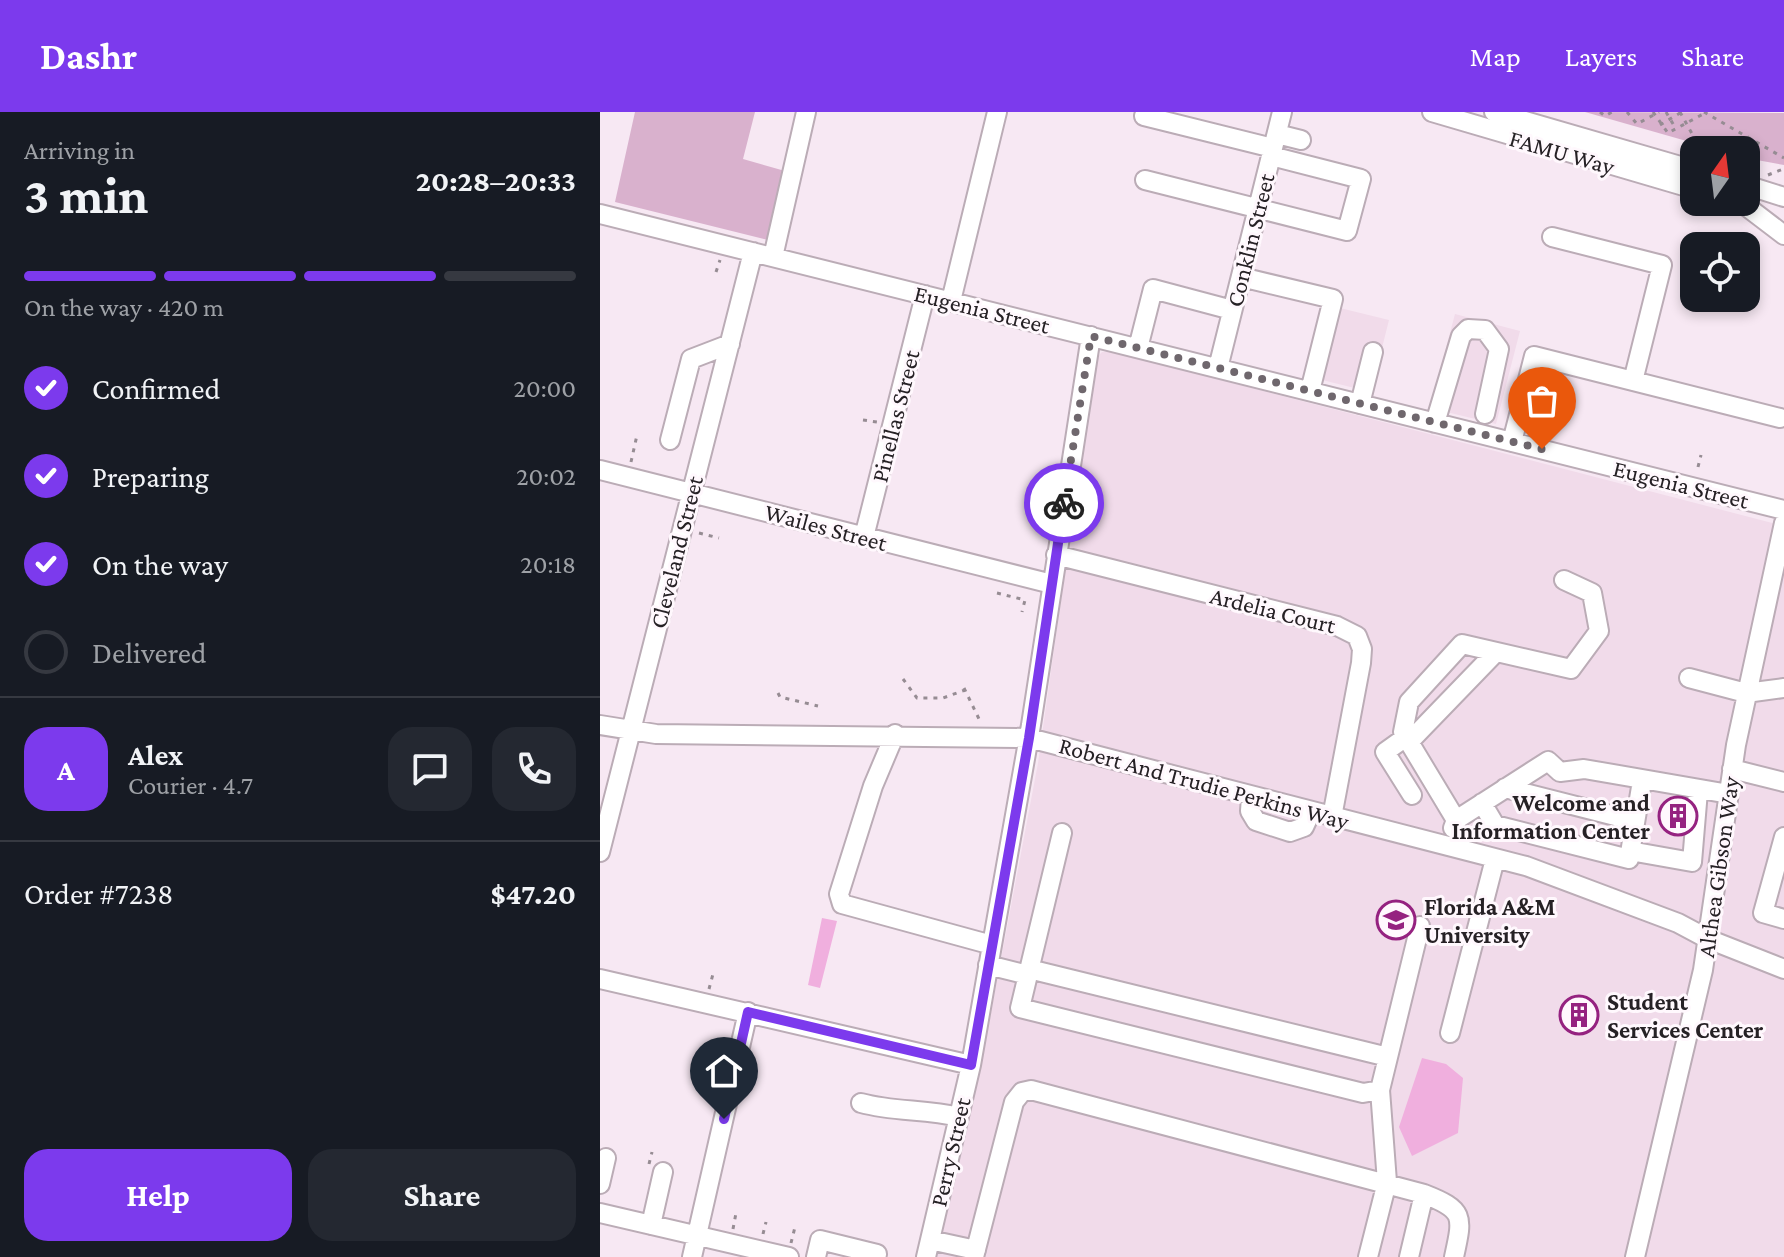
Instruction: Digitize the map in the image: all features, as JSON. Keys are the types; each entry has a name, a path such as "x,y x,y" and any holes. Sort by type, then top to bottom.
{"street":[{"path":"773,257 806,112"},
{"path":"951,301 997,112"},
{"name":"Conklin Street","path":"1218,368 1282,112"},
{"name":"FAMU Way","path":"1432,112 1680,185"},
{"name":"FAMU Way","path":"1494,112 1680,166"},
{"path":"1144,116 1274,146 1361,179 1347,231 1145,180"},
{"path":"1274,146 1301,140"},
{"path":"1760,193 1784,190"},
{"path":"1760,196 1784,197"},
{"path":"1760,203 1784,218"},
{"path":"1760,210 1784,235"},
{"name":"Eugenia Street","path":"600,214 1784,510"},
{"path":"1552,237 1662,265 1633,381"},
{"name":"Cleveland Street","path":"600,852 753,252"},
{"path":"1241,277 1333,299 1310,391"},
{"path":"1138,348 1153,289 1232,310"},
{"name":"Pinellas Street","path":"864,537 925,295"},
{"path":"1435,423 1461,336 1468,329 1485,330 1499,349 1485,414"},
{"name":"Perry Street","path":"928,1249 971,1065 1029,738 1091,336"},
{"path":"670,440 691,359 730,344"},
{"path":"1360,404 1373,352"},
{"path":"1512,442 1534,356 1780,418"},
{"name":"Wailes Street","path":"600,470 1052,584"},
{"name":"Althea Gibson Way","path":"1635,1257 1708,939 1732,769 1746,693 1780,558 1784,523"},
{"name":"Ardelia Court","path":"1056,555 1337,626 1357,636 1362,649 1361,663 1332,817"},
{"path":"1456,820 1403,732 1409,702 1462,644 1571,669 1599,631 1592,593 1564,580"},
{"path":"1412,795 1385,752 1407,740 1496,652"},
{"path":"1689,678 1746,693 1784,686"},
{"name":"Robert And Trudie Perkins Way","path":"600,725 656,734 895,734 1029,738 1570,881 1784,969"},
{"path":"895,734 873,786 839,894 842,904 992,945"},
{"path":"1448,847 1456,820 1548,761 1560,772 1584,769 1729,794"},
{"path":"1732,769 1784,782"},
{"path":"1482,803 1495,825 1629,859 1642,781"},
{"path":"1505,788 1635,821"},
{"path":"1630,851 1692,862 1698,791"},
{"path":"1062,833 1020,1008 1363,1093 1380,1090"},
{"path":"1784,837 1763,913 1784,919"},
{"path":"1450,1033 1495,859"},
{"path":"1368,1257 1387,1182 1380,1090 1420,926"},
{"path":"988,965 1388,1057"},
{"path":"600,979 971,1065"},
{"path":"692,1257 748,1012"},
{"path":"928,1249 977,1255 1014,1102 1022,1092 1031,1090 1424,1194 1456,1209 1461,1220 1454,1257"},
{"path":"861,1103 893,1112 934,1111 959,1117"},
{"path":"600,1184 606,1158"},
{"path":"651,1225 656,1169"},
{"path":"1409,1257 1424,1194"},
{"path":"600,1213 789,1257"},
{"path":"816,1257 820,1240 852,1252 877,1254"}],"path":[{"path":"1600,112 1605,116 1612,112"},
{"path":"1627,112 1637,124 1655,113 1668,133 1704,112 1784,158"},
{"path":"1666,112 1676,129"},
{"path":"1660,125 1680,113 1693,136"},
{"path":"627,476 637,435"},
{"path":"1698,467 1701,455"},
{"path":"682,529 719,538"},
{"path":"997,593 1025,600 1022,612"},
{"path":"903,679 917,698 943,698 965,689 988,737"},
{"path":"778,693 780,697 818,706"},
{"path":"709,987 713,974"},
{"path":"652,1152 656,1169"}],"shaded area":[{"path":"635,112 755,112 743,159 785,171 768,240 615,202"},
{"path":"1585,112 1784,113 1784,165 1760,161 1760,136 1680,136 1680,139"},
{"path":"1340,308 1389,320 1371,392 1322,380"},
{"path":"1455,314 1520,331 1496,424 1430,408"},
{"name":"Florida A&M University","path":"1102,352 1113,352 1784,526 1784,1257 937,1257 979,1076 1038,763 1095,359"},
{"path":"822,918 837,921 820,988 808,985"},
{"path":"1422,1058 1446,1064 1463,1078 1458,1133 1412,1156 1399,1127"}],"way so far":[{"path":"1064,503 1091,336 1542,449"}],"place":[{"name":"Welcome and Information Center","path":"1678,816"},
{"name":"Florida A&M University","path":"1396,920"},
{"name":"Student Services Center","path":"1579,1015"}],"route":[{"path":"724,1119 748,1012 971,1065 1029,738 1064,503"}]}
